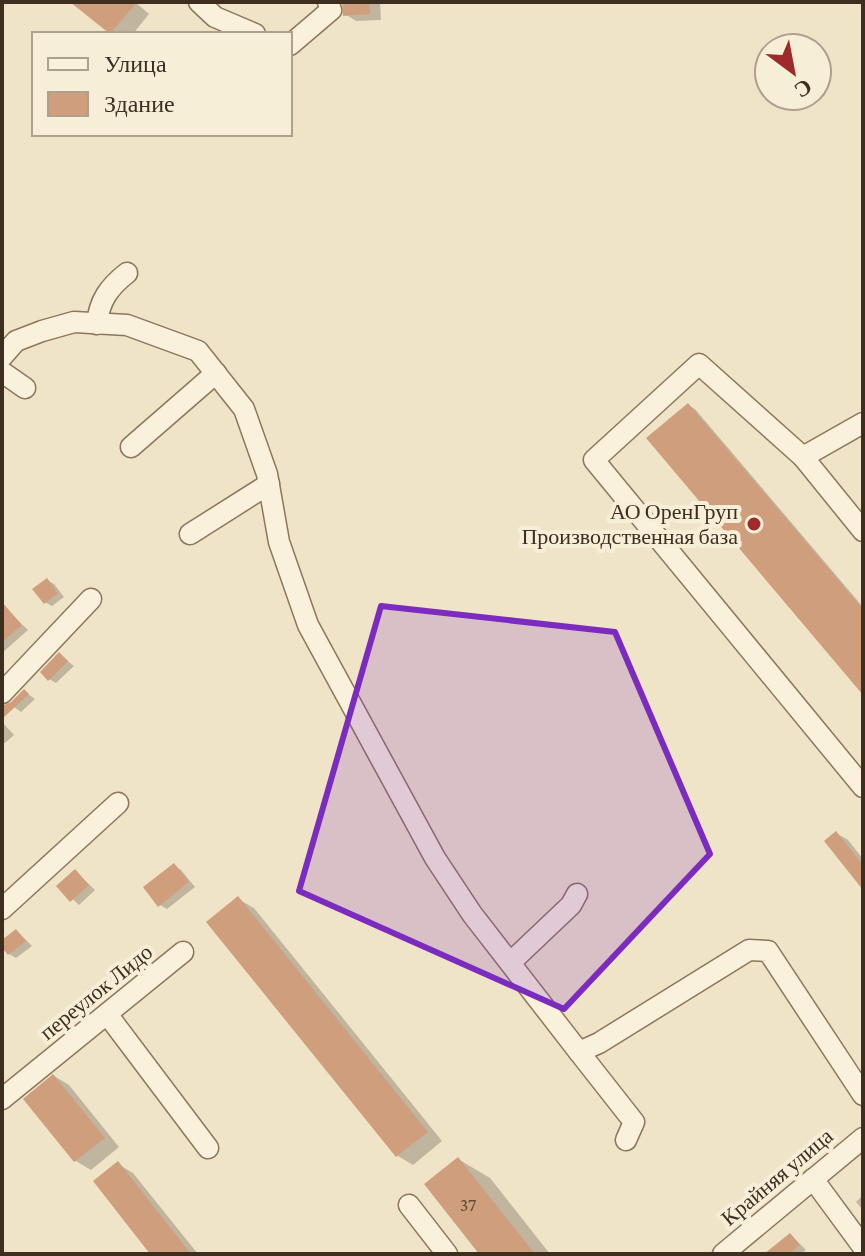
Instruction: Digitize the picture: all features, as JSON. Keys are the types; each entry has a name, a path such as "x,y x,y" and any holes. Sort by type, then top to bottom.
{"street":[{"path":"199,2 215,17 250,32"},
{"path":"292,43 331,10 328,2"},
{"path":"97,324 99,305 114,283 127,273"},
{"path":"2,357 16,341 74,322 127,325 198,351 216,373 244,409 269,484 279,542 308,625 435,858 472,914 634,1122 626,1140"},
{"path":"863,531 803,457 699,364 594,460 863,787"},
{"path":"2,372 25,388"},
{"path":"131,447 216,373"},
{"path":"803,457 863,423"},
{"path":"190,534 269,484"},
{"path":"2,693 91,599"},
{"path":"2,909 118,803"},
{"path":"511,962 571,905 577,894"},
{"path":"579,1052 599,1043 749,950 768,951 863,1095"},
{"name":"переулок Лидо","path":"2,1099 183,952"},
{"path":"107,1014 208,1148"},
{"name":"Крайняя улица","path":"723,1254 863,1138"},
{"path":"813,1179 863,1247"},
{"path":"409,1205 447,1254"}],"highlighted area":[{"path":"381,606 615,632 710,854 564,1009 299,891"}],"building":[{"path":"70,2 137,2 112,32 108,32"},
{"path":"342,2 369,2 370,14 343,16"},
{"name":"АО ОренГруп Производственная база","path":"688,403 863,609 863,695 646,438"},
{"path":"47,578 58,593 44,604 32,589"},
{"path":"2,602 22,625 2,642"},
{"path":"59,652 68,661 48,681 40,672"},
{"path":"24,689 29,694 2,719 2,706"},
{"path":"836,831 863,865 863,890 824,841"},
{"path":"174,863 189,882 158,907 143,887"},
{"path":"75,869 89,885 70,902 56,886"},
{"path":"238,896 428,1132 396,1157 206,922"},
{"path":"16,929 26,941 8,955 2,948 2,940"},
{"path":"53,1074 105,1138 74,1162 23,1099"},
{"path":"458,1157 535,1254 479,1254 424,1184"},
{"path":"118,1161 191,1254 150,1254 93,1181"},
{"path":"790,1233 800,1245 789,1254 764,1254"}],"place":[{"name":"АО ОренГруп Производственная база","path":"754,524"}]}
